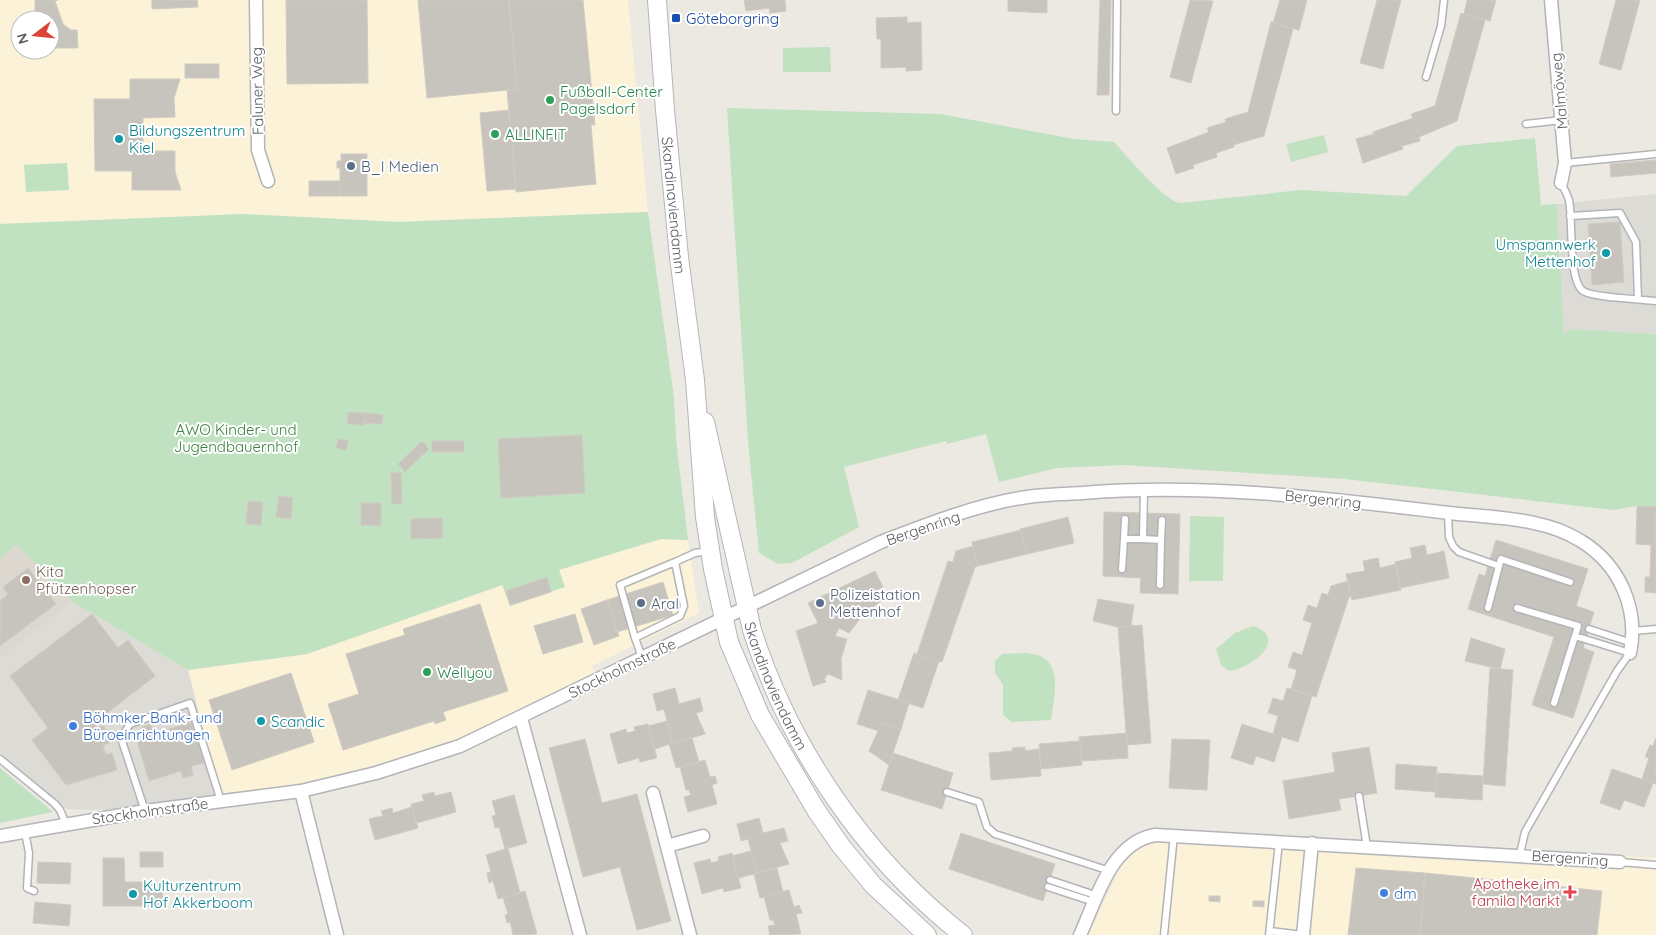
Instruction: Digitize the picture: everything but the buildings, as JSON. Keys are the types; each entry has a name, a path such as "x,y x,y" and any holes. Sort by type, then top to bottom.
{"main road":[{"name":"Skandinaviendamm","path":"657,0 664,110 679,257 695,380 698,448 710,551 723,618 737,663 752,700 811,802 841,846 873,885 927,935"},
{"name":"Skandinaviendamm","path":"695,380 746,606 760,653 802,745 823,781 861,834 895,874 963,935"}],"street":[{"name":"Faluner Weg","path":"256,0 258,150 268,181"},
{"name":"Malmöweg","path":"1551,0 1565,163 1561,182"},
{"name":"Bergenring","path":"723,618 882,542 950,517 1027,497 1144,488 1215,489 1448,513 1549,527 1580,540 1601,557 1617,576 1628,602 1632,642"},
{"name":"Stockholmstraße","path":"0,836 145,811 301,791 376,773 460,746 521,718 723,618"},
{"path":"521,718 580,935"},
{"path":"301,791 337,935"},
{"path":"652,794 690,935"},
{"name":"Bergenring","path":"1080,935 1110,871 1121,853 1143,837 1174,835 1520,854 1620,862"},
{"path":"667,846 702,836"},
{"path":"1303,935 1312,843"}],"lane":[{"path":"1116,111 1117,0"},
{"path":"1426,77 1441,26 1444,0"},
{"path":"1526,124 1562,120"},
{"path":"1565,163 1656,154"},
{"path":"1561,182 1568,199 1575,272 1579,286 1583,290 1594,294 1656,301"},
{"path":"1570,216 1620,213 1636,242 1638,299"},
{"path":"1143,539 1144,488"},
{"path":"1448,513 1449,538 1453,546 1459,552 1499,566"},
{"path":"1122,569 1125,519"},
{"path":"1160,585 1162,520"},
{"path":"1124,539 1161,540"},
{"path":"642,658 620,585 695,553 710,551"},
{"path":"1488,608 1502,559 1570,582"},
{"path":"635,638 680,616 684,606 675,562"},
{"path":"1517,608 1578,626 1554,704"},
{"path":"1589,629 1632,642"},
{"path":"1575,636 1632,642 1656,629"},
{"name":"Bergenring","path":"1520,854 1525,832 1632,642"},
{"path":"145,811 121,738 130,724 190,703 221,801"},
{"path":"0,759 55,804 66,824"},
{"path":"947,792 979,802 987,827 995,834 1110,871"},
{"path":"1359,796 1367,847"},
{"path":"25,832 29,853 28,888 34,891"},
{"path":"1164,935 1174,835"},
{"path":"1279,841 1269,933 1303,935"},
{"path":"1620,862 1656,865"},
{"path":"1049,883 1097,899"}],"shaded area":[{"path":"0,0 628,0 648,212 399,222 243,214 0,224"},
{"path":"1656,194 1656,334 1571,329 1564,335 1557,204"},
{"path":"661,539 688,540 699,613 592,666 599,679 531,713 376,773 221,801 188,670 307,654 503,585 510,606 564,587 559,570"},
{"name":"Kita Pfützenhopser","path":"17,545 73,602 0,658 0,558"},
{"path":"73,602 188,670 221,801 145,811 67,809 0,753 0,658"},
{"path":"1158,842 1597,869 1599,854 1656,858 1656,935 1088,935 1125,858 1138,846"}],"green space":[{"path":"830,47 831,72 783,72 783,48"},
{"path":"727,108 940,114 1074,139 1114,142 1156,187 1174,201 1181,203 1301,190 1406,196 1457,146 1535,138 1541,205 1557,204 1564,335 1571,329 1656,334 1656,507 1637,506 1614,510 1345,479 1124,465 1057,468 999,482 986,434 947,444 946,441 844,467 859,527 792,563 778,564 759,553 748,442"},
{"path":"1324,135 1328,152 1291,162 1286,144"},
{"path":"67,163 69,190 26,192 24,165"},
{"name":"AWO Kinder- und Jugendbauernhof","path":"648,212 674,398 676,439 688,540 661,539 559,570 565,587 510,606 502,585 307,654 188,670 73,602 17,545 0,558 0,224 243,214 399,222"},
{"path":"1190,516 1224,517 1223,581 1189,581"},
{"path":"1253,626 1263,631 1268,638 1267,645 1256,659 1238,669 1229,671 1221,665 1216,649 1235,633"},
{"path":"1026,653 1040,656 1053,669 1055,695 1051,720 1012,722 1003,715 1003,685 995,673 995,661 1002,654"},
{"path":"0,768 53,812 0,823"}],"place":[{"name":"Göteborgring","path":"676,18"},
{"name":"Fußball-Center Pagelsdorf","path":"550,100"},
{"name":"ALLINFIT","path":"495,134"},
{"name":"Bildungszentrum Kiel","path":"119,139"},
{"name":"B_I Medien","path":"351,166"},
{"name":"Umspannwerk Mettenhof","path":"1606,253"},
{"name":"Kita Pfützenhopser","path":"26,580"},
{"name":"Aral","path":"641,603"},
{"name":"Polizeistation Mettenhof","path":"820,603"},
{"name":"Wellyou","path":"427,672"},
{"name":"Scandic","path":"261,721"},
{"name":"Böhmker Bank- und Büroeinrichtungen","path":"73,726"},
{"name":"Apotheke im famila Markt","path":"1570,892"},
{"name":"dm","path":"1384,893"},
{"name":"Kulturzentrum Hof Akkerboom","path":"133,894"}]}
